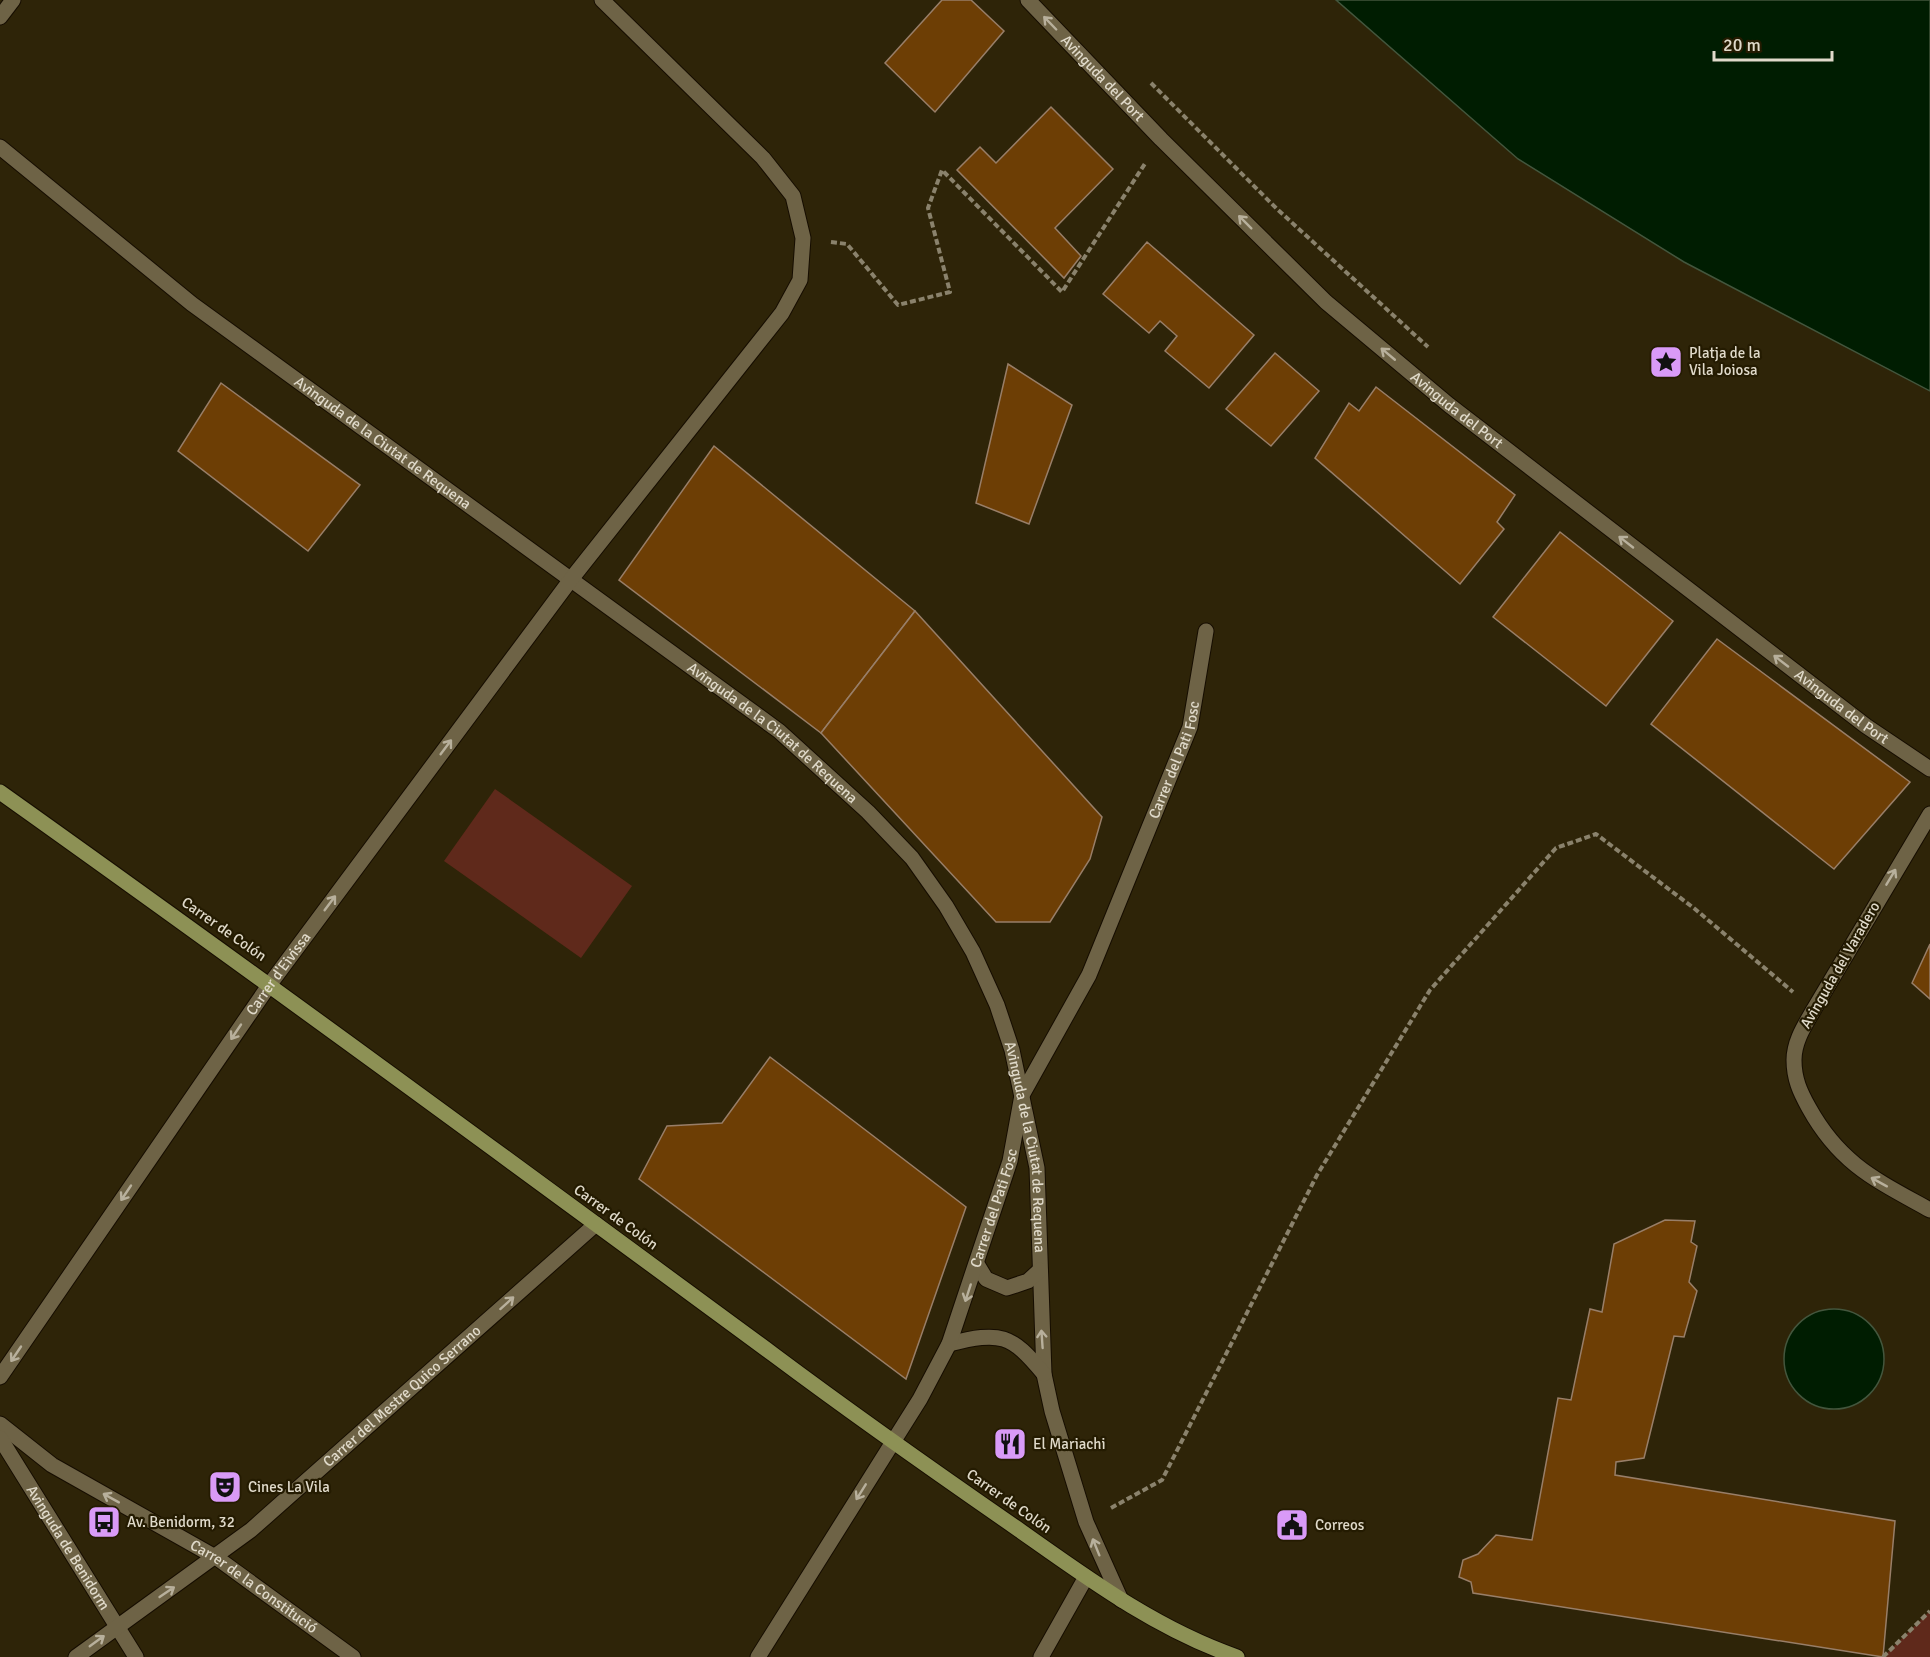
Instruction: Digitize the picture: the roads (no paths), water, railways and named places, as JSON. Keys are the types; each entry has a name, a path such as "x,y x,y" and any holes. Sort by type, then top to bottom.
{"main road":[{"name":"Carrer de Colón","path":"0,792 270,984 892,1442 1121,1600 1201,1644"},
{"path":"1201,1644 1237,1657"}],"street":[{"path":"0,17 13,0"},
{"name":"Carrer d'Eivissa","path":"0,1377 270,984 572,578 782,314 800,280 803,238 793,196 763,158 602,0"},
{"name":"Avinguda del Port","path":"1028,0 1161,139 1326,302 1449,405 1866,726 1930,769"},
{"name":"Avinguda de la Ciutat de Requena","path":"0,147 192,304 779,730 868,812 912,858 946,906 973,952 997,1005 1012,1050 1037,1168 1044,1374 1052,1411 1086,1522 1121,1600"},
{"name":"Carrer del Pati Fosc","path":"758,1657 892,1442 949,1344 1010,1161 1022,1095 1089,975 1190,727 1206,632"},
{"name":"Avinguda del Varadero","path":"1930,814 1814,1009 1798,1038 1794,1059 1796,1084 1821,1130 1844,1157 1867,1175 1930,1210"},
{"name":"Carrer del Mestre Quico Serrano","path":"76,1657 118,1625 217,1558 269,1515 596,1224"},
{"path":"977,1264 986,1279 1007,1288 1028,1281 1040,1270"},
{"path":"949,1344 979,1336 1004,1338 1023,1348 1044,1374"},
{"name":"Carrer de la Constitució","path":"0,1424 52,1465 217,1558 353,1657"},
{"name":"Avinguda de Benidorm","path":"0,1438 136,1657"},
{"path":"1041,1657 1086,1577"},
{"name":"Carrer de Colón","path":"1201,1644 1219,1657"}],"place":[{"name":"Platja de la Vila Joiosa","path":"1666,362"},
{"name":"El Mariachi","path":"1010,1444"},
{"name":"Cines La Vila","path":"225,1487"},
{"name":"Av. Benidorm, 32","path":"104,1522"},
{"name":"Correos","path":"1292,1525"}]}
